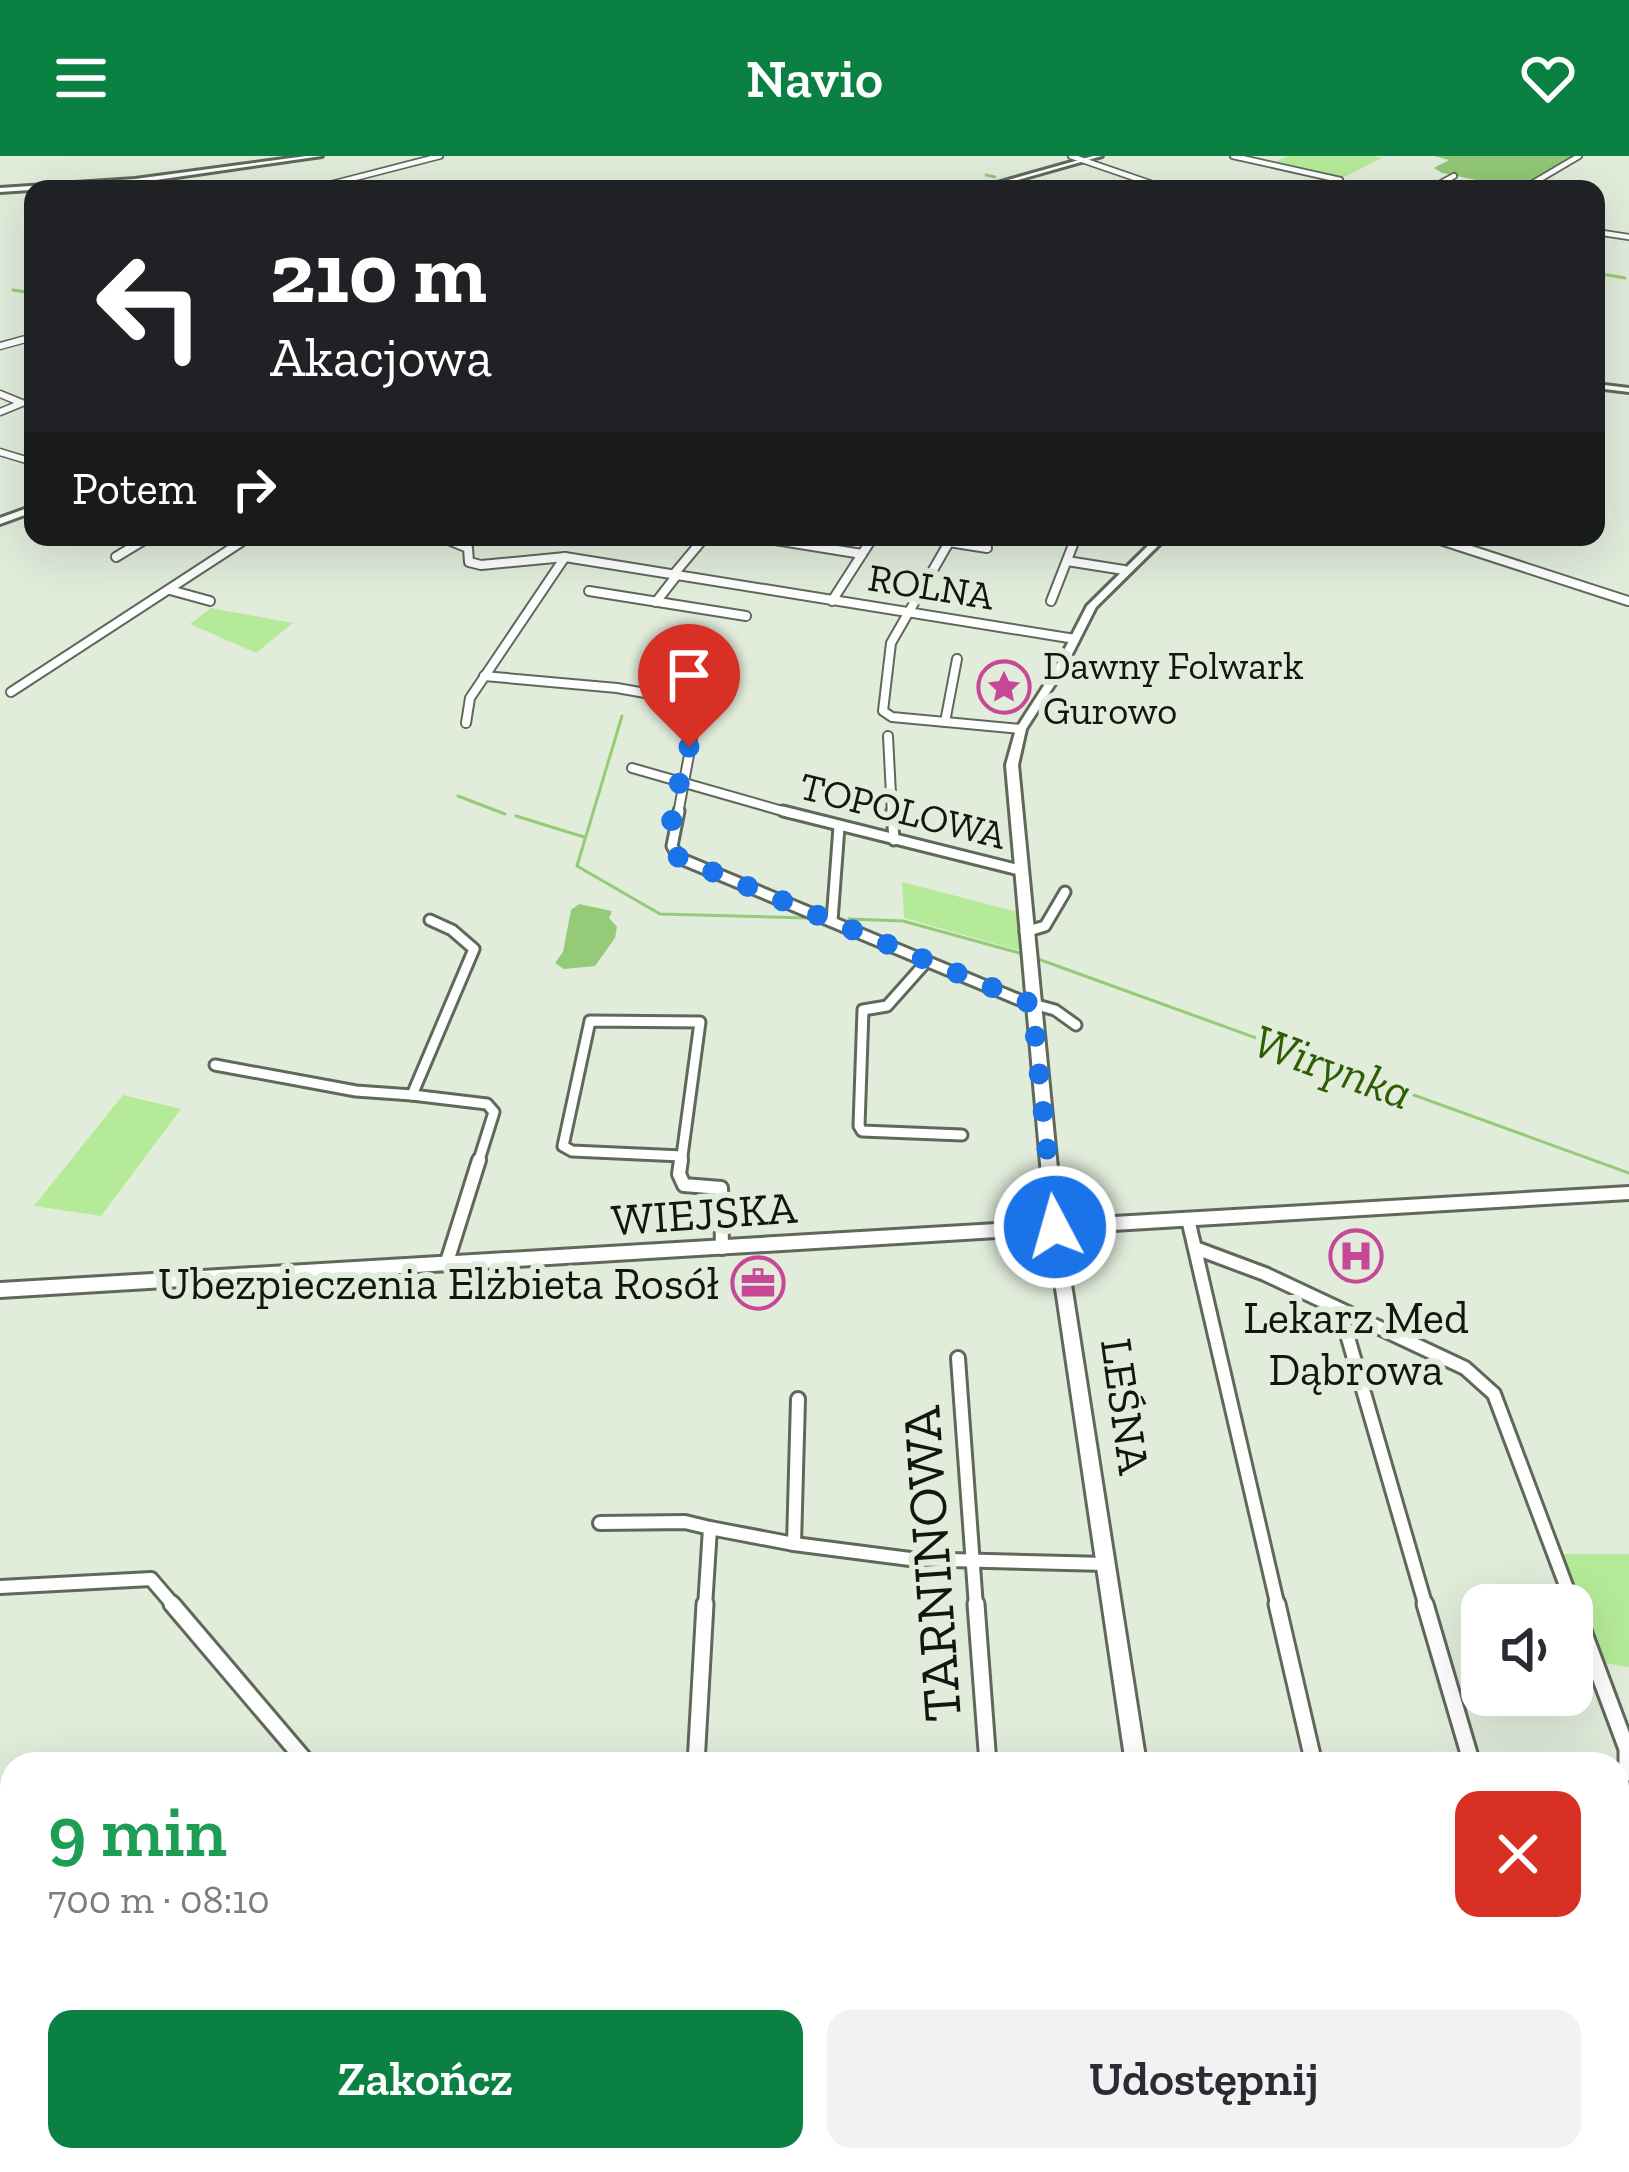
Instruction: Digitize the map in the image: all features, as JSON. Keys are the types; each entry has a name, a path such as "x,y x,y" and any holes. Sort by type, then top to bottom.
{"street":[{"path":"134,180 319,156"},
{"path":"348,180 440,156"},
{"path":"1233,156 1339,180"},
{"path":"1539,180 1580,156"},
{"path":"1006,180 1082,158 1142,180"},
{"path":"1447,180 1454,176"},
{"path":"1605,233 1629,237"},
{"path":"1605,251 1617,235"},
{"path":"0,394 22,403 0,412"},
{"path":"116,557 135,546"},
{"path":"11,692 236,546"},
{"name":"ROLNA","path":"462,546 467,548 469,562 488,567 535,556 565,557 1075,639"},
{"path":"656,602 697,546"},
{"path":"821,546 862,554"},
{"path":"832,601 867,546"},
{"path":"947,546 891,643 883,711 892,717 1021,729"},
{"path":"979,546 987,548"},
{"path":"1051,601 1073,546"},
{"name":"LEŚNA","path":"1134,1752 1055,1227 1012,765 1021,729 1091,606 1152,546"},
{"path":"1459,546 1628,602"},
{"path":"466,722 470,698 565,557"},
{"path":"1067,561 1124,570"},
{"path":"170,590 210,601"},
{"path":"590,591 746,616"},
{"path":"945,722 957,659"},
{"path":"484,676 690,701 697,712 673,852 927,961 1055,1010 1076,1025"},
{"path":"888,736 894,840"},
{"name":"TOPOLOWA","path":"632,768 839,827 1019,870"},
{"path":"832,920 839,827"},
{"path":"1025,932 1045,926 1065,892"},
{"path":"412,1095 474,949 452,930 430,920"},
{"path":"927,961 887,1006 863,1010 859,1126 862,1131 962,1135"},
{"path":"682,1156 563,1146 590,1021 700,1022 682,1156 679,1174 684,1185 722,1188 722,1248"},
{"path":"215,1065 356,1091 487,1104 494,1112 446,1265"},
{"name":"WIEJSKA","path":"0,1290 1629,1193"},
{"path":"1188,1219 1311,1752"},
{"path":"1198,1249 1265,1274 1465,1368 1494,1394 1627,1752"},
{"path":"1340,1310 1469,1752"},
{"name":"TARNINOWA","path":"958,1358 987,1752"},
{"path":"794,1544 798,1399"},
{"path":"600,1523 686,1522 862,1559 1107,1564"},
{"path":"697,1752 710,1528"},
{"path":"0,1588 151,1580 298,1752"}],"shaded area":[{"path":"1289,156 1382,158 1342,178 1273,163"},
{"path":"1434,156 1577,156 1536,180 1476,180 1434,168 1449,160"},
{"path":"211,608 293,623 256,653 190,624"},
{"path":"902,882 1018,912 1021,951 904,918"},
{"path":"579,904 612,911 609,918 617,927 615,938 595,966 564,969 555,963 563,952 571,910"},
{"path":"123,1095 181,1109 101,1216 34,1206"},
{"path":"1559,1554 1629,1554 1629,1667 1599,1662 1593,1646 1593,1584 1570,1584"}],"waterway":[{"path":"1046,172 1055,169"},
{"path":"986,175 995,177"},
{"path":"1605,275 1625,278"},
{"path":"13,290 24,292"},
{"path":"1473,546 1586,583"},
{"path":"1612,592 1629,597"},
{"name":"Wirynka","path":"622,716 577,866 660,914 805,918"},
{"path":"458,796 505,814"},
{"path":"516,816 584,837"},
{"name":"Wirynka","path":"849,919 903,921 1023,954"},
{"name":"Wirynka","path":"1038,959 1629,1173"}],"place":[{"name":"Dawny Folwark Gurowo","path":"1004,687"},
{"name":"Lekarz Med Dąbrowa","path":"1356,1256"},
{"name":"Ubezpieczenia Elżbieta Rosół","path":"758,1283"}],"route":[{"path":"689,747 674,813 672,846 679,858 1032,1004 1055,1227"}]}
